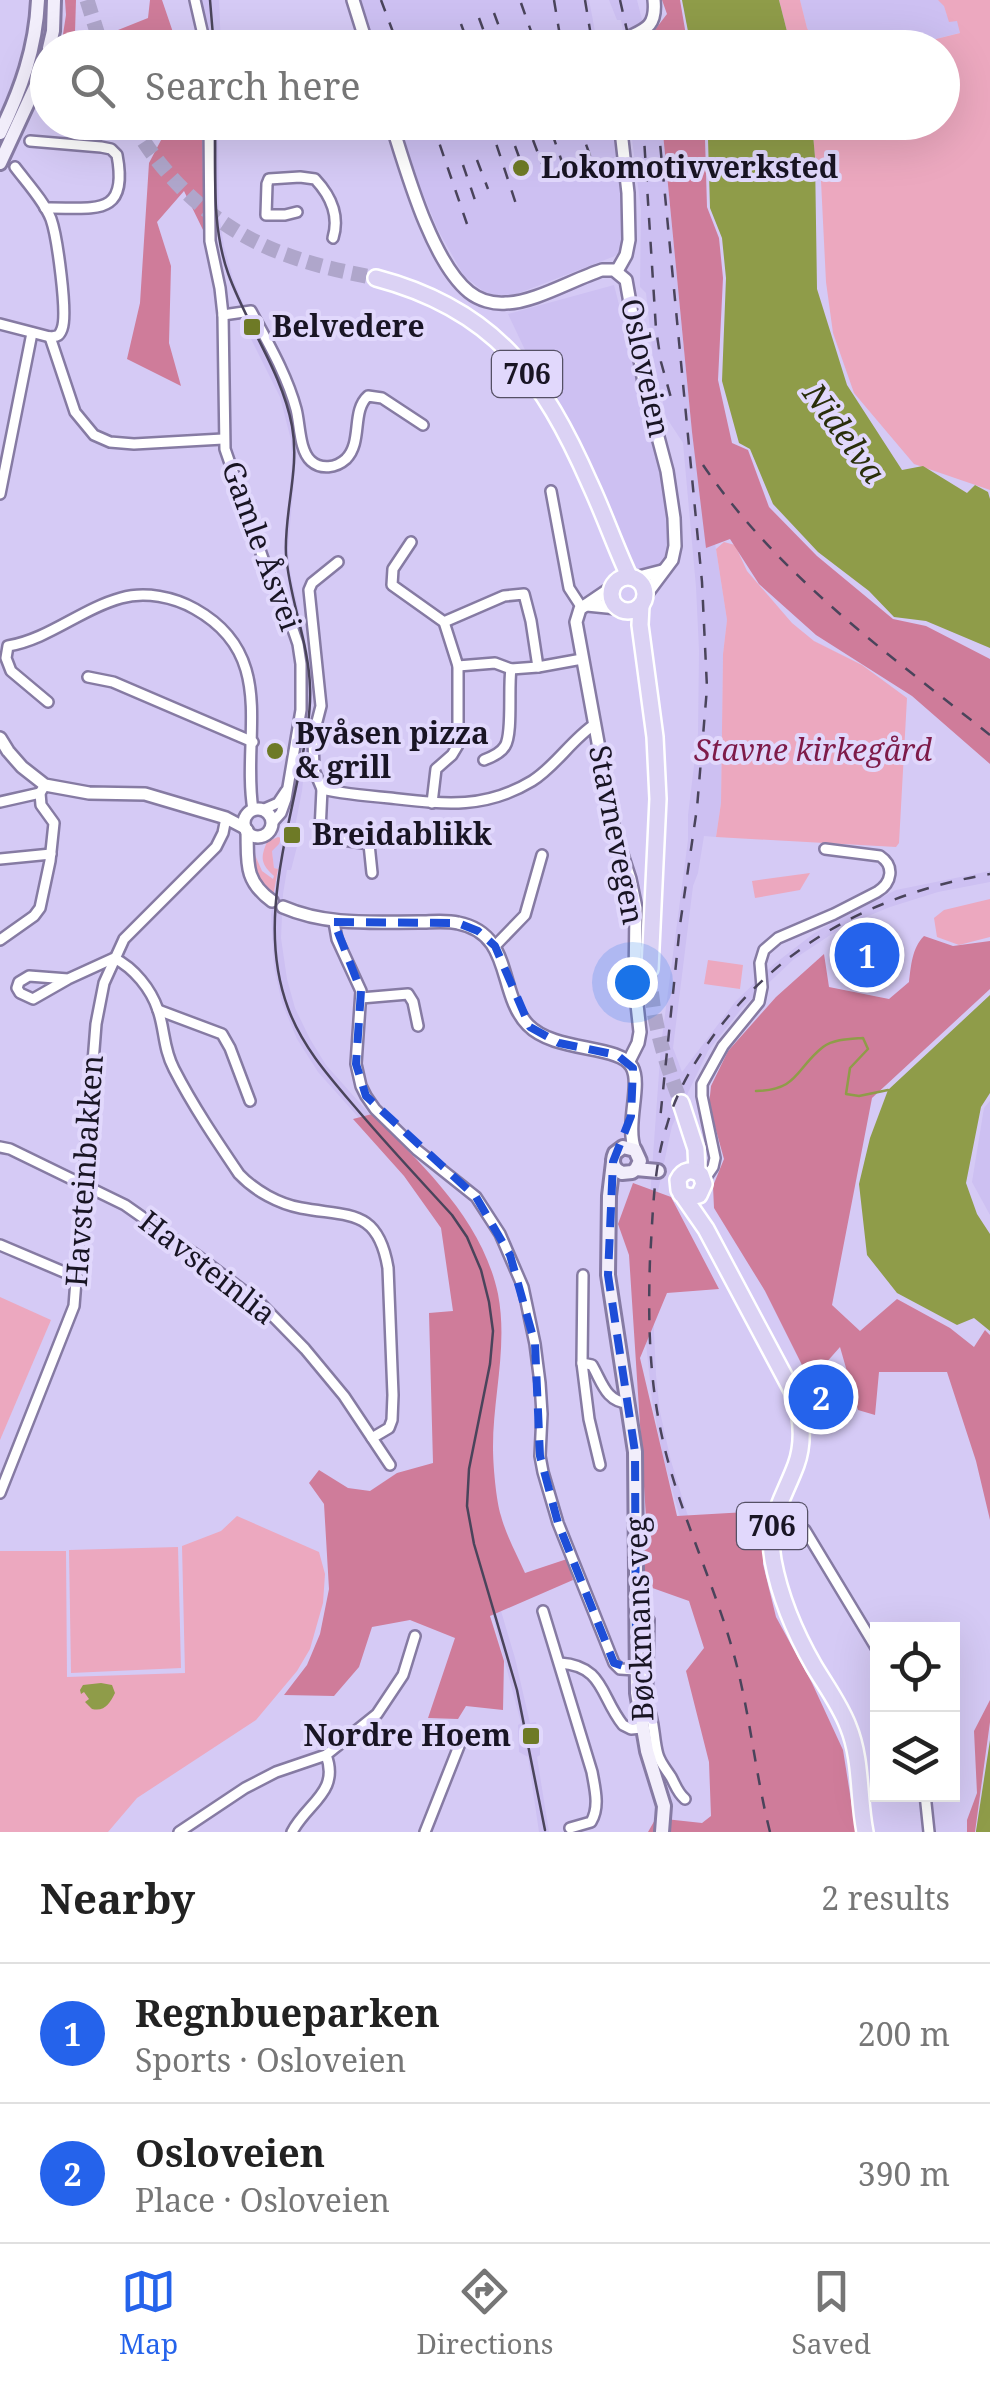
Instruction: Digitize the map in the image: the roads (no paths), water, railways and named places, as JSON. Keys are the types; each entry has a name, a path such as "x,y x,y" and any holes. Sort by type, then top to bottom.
{"highway":[{"name":"706","path":"376,278 419,291 457,310 493,335 542,395 577,456 610,536 622,582 611,600 632,629 643,660"},
{"name":"706","path":"622,582 644,586 640,625 655,736 658,799 650,969"},
{"path":"620,609 632,611 643,601"},
{"path":"682,1103 692,1139 691,1182"},
{"name":"706","path":"691,1182 706,1229 790,1385 800,1411 800,1452 773,1521 773,1561 794,1628 852,1735 865,1832"}],"main road":[{"path":"36,30 38,0"},
{"path":"53,30 54,0"},
{"path":"0,133 30,58"},
{"path":"0,163 30,100"},
{"path":"635,1163 628,1147 616,1156 618,1171 635,1163 691,1182"},
{"name":"Bøckmans veg","path":"616,1156 609,1196 609,1287 636,1468 636,1670 643,1703 642,1728 664,1806 662,1832"},
{"name":"Bøckmans veg","path":"610,1210 635,1163"}],"street":[{"path":"195,0 202,30"},
{"path":"352,0 362,30"},
{"path":"644,30 655,13 654,0"},
{"name":"Gamle Åsvei","path":"209,140 210,241 223,315 223,440 268,572 298,644 302,684 284,806 272,823"},
{"name":"Osloveien","path":"398,140 434,239 471,294 511,303 602,270 624,276 645,388 671,490 675,546 666,570"},
{"path":"617,271 629,240 622,140"},
{"path":"30,141 101,147 117,155 120,184 112,202 45,208"},
{"path":"0,324 50,338 61,332 64,311 53,226 45,208 15,167"},
{"path":"298,212 266,215 267,181 315,179 328,194 336,226 333,238"},
{"path":"223,315 251,311 290,389 306,455 319,466 336,465 349,455 355,443 360,405 368,396 382,398 423,425"},
{"path":"0,494 32,333"},
{"path":"50,338 75,412 94,435 110,442 134,444 223,440"},
{"name":"Stavnevegen","path":"552,491 569,588 584,606 576,622 582,659 614,830 636,908 640,1032 629,1062 634,1073 631,1116"},
{"path":"411,542 392,569 392,585 444,622 458,666 458,746 436,768 432,802"},
{"path":"338,562 309,590 321,706 313,737 314,770 322,788 320,831 330,838 369,844 372,873"},
{"path":"584,606 622,582 666,570"},
{"path":"643,601 666,570"},
{"path":"444,622 504,596 524,594 538,667"},
{"path":"48,702 11,671 6,658 8,646 39,637 120,598 138,595 168,598 205,614 224,629 246,670 252,696 251,835 261,836"},
{"path":"584,606 620,609"},
{"path":"458,666 495,663 510,669 582,659"},
{"path":"484,760 505,747 509,735 510,669"},
{"path":"88,677 113,682 253,742"},
{"path":"322,788 432,802 482,802 516,789 547,770 594,724"},
{"path":"297,736 313,737"},
{"path":"0,738 42,789 41,806 54,823 40,908 0,940"},
{"path":"251,818 278,802 287,788"},
{"path":"0,802 42,789 145,794 226,818 270,816 270,830 261,836 253,851 250,872"},
{"name":"Havsteinbakken","path":"0,1493 74,1306 96,1024 104,983 124,939 216,848 226,818"},
{"path":"251,818 246,859 250,872 260,892 278,904 334,922 458,922 495,946 517,1009 530,1028 548,1040 617,1054 629,1062"},
{"path":"691,1182 713,1166 714,1158 702,1084 723,1046 759,1002 764,950 778,938 884,888 889,878 890,867 880,856 826,849"},
{"path":"0,859 51,854"},
{"path":"495,946 525,914 542,855"},
{"path":"334,922 337,939 358,982 361,998 356,1064 367,1098 417,1150 476,1197 510,1255 523,1288 535,1344 542,1414 540,1456 558,1523 614,1663 620,1670 636,1670"},
{"path":"114,958 135,972 158,1010 171,1064 194,1108 248,1183 278,1201 300,1208 358,1217 372,1228 382,1244 388,1268 392,1420 390,1428 372,1438"},
{"name":"Havsteinbakken","path":"68,979 29,976 19,982 18,988 25,997 33,999 114,958"},
{"path":"361,998 408,994 418,1026"},
{"path":"158,1010 222,1034 250,1100"},
{"path":"616,1156 631,1116"},
{"path":"631,1116 635,1163"},
{"name":"Havsteinlia","path":"0,1147 124,1205 262,1304 324,1372 390,1465"},
{"path":"0,1245 78,1278"},
{"path":"583,1276 582,1363 600,1466"},
{"path":"582,1363 592,1365 610,1398 628,1403"},
{"path":"805,1530 870,1638"},
{"path":"543,1611 592,1772 596,1798 596,1814 591,1822 570,1828"},
{"path":"649,1620 643,1703 651,1710 661,1764 684,1799"},
{"path":"178,1832 276,1772 326,1755 378,1714 403,1676 415,1636"},
{"path":"560,1663 588,1670 623,1725 642,1728"},
{"path":"426,1832 462,1742"},
{"path":"292,1832 327,1787 331,1777 326,1755"},
{"path":"926,1802 929,1832"}],"water":[{"path":"682,0 779,0 787,30 688,30"},
{"name":"Nidelva","path":"708,140 814,140 817,289 847,385 902,470 923,466 967,493 975,485 988,492 990,648 926,621 894,617 869,591 818,552 773,504 750,449 739,443 722,381 726,278 722,238 710,208"},
{"path":"990,995 990,1093 981,1107 966,1183 977,1214 990,1234 990,1331 974,1318 957,1325 897,1293 867,1255 859,1184 870,1138 888,1090"},
{"path":"83,1685 112,1685 115,1693 104,1708 92,1709 80,1690"},
{"path":"990,1740 990,1832 976,1832 976,1831"}],"waterway":[{"path":"756,1091 789,1082 827,1044 863,1038 868,1049 850,1068 846,1094 859,1096 888,1090"}],"tunnel":[{"path":"87,0 96,30"},
{"path":"143,140 179,185 240,233 298,259 376,278"},
{"path":"650,969 660,1038 681,1103"}],"tram line":[{"path":"210,0 212,30"},
{"path":"215,140 216,198 223,255 280,386 294,442 286,554 309,671 310,697 278,885 275,947 279,978 294,1023 310,1051 452,1215 467,1237 481,1270 493,1331 469,1469 467,1506 474,1544 517,1690 545,1830"}],"railway":[{"path":"381,0 392,30"},
{"path":"554,0 559,30"},
{"path":"585,0 590,30"},
{"path":"620,0 627,30"},
{"path":"521,3 531,30"},
{"path":"494,13 500,30"},
{"path":"479,18 483,30"},
{"path":"461,24 463,30"},
{"path":"438,140 467,224"},
{"path":"495,140 517,207"},
{"path":"533,140 544,169"},
{"path":"554,140 562,162"},
{"path":"584,140 602,189"},
{"path":"644,140 656,329 673,405"},
{"path":"660,140 702,582 707,688 697,808 680,925 660,1120"},
{"path":"515,146 526,176"},
{"path":"477,160 488,189"},
{"path":"463,165 476,203"},
{"path":"703,465 765,542 800,577 874,643 990,735"},
{"path":"770,1832 734,1655 676,1489 657,1411 649,1281 654,1192 662,1141 676,1100 701,1054 743,1000 772,972 837,926 873,908 910,894 990,874"}],"place":[{"name":"Lokomotivverksted","path":"521,168"},
{"name":"Belvedere","path":"252,327"},
{"name":"Byåsen pizza & grill","path":"275,751"},
{"name":"Breidablikk","path":"292,835"},
{"name":"Regnbueparken","path":"867,955"},
{"name":"Osloveien","path":"821,1397"},
{"name":"Nordre Hoem","path":"531,1736"}],"park label":[{"name":"Stavne kirkegård","path":"813,751"}]}
